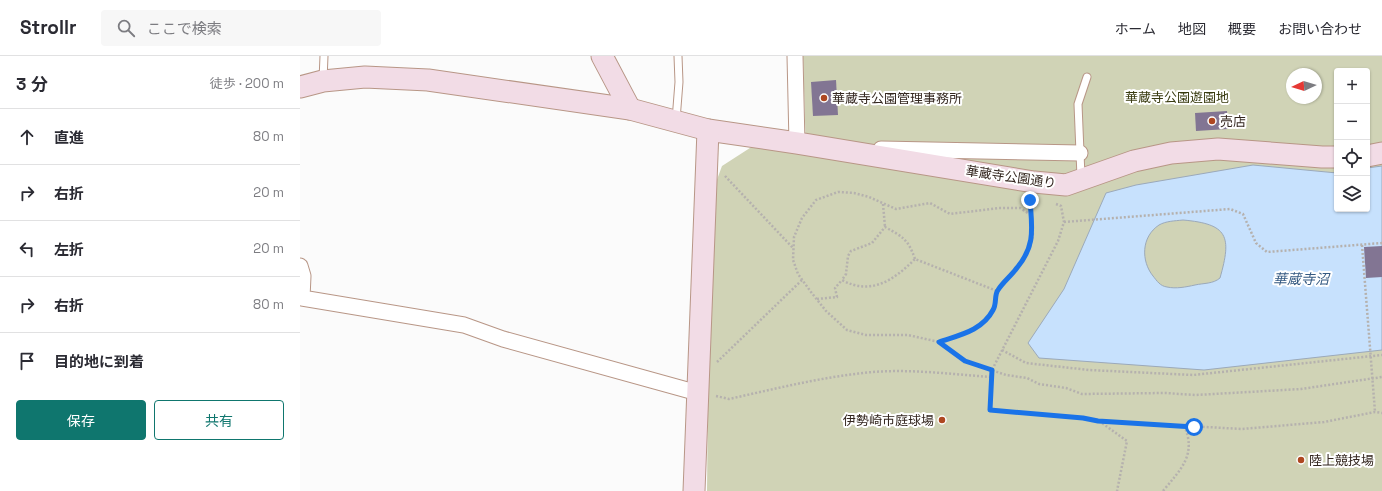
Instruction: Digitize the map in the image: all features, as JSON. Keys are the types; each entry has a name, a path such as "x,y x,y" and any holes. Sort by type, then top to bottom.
{"street":[{"path":"602,56 630,109"},
{"path":"795,56 797,143"},
{"name":"華蔵寺公園通り","path":"300,87 323,81 365,77 428,80 630,109 708,130 830,148 1034,182 1066,185 1134,160 1218,149 1334,157"},
{"path":"694,491 706,394 708,130"},
{"path":"830,148 1080,153"},
{"path":"1370,155 1382,153"},
{"path":"300,266 303,276 301,298 464,325 503,339 706,394"}],"lane":[{"path":"323,81 324,56"},
{"path":"676,121 679,82 678,56"},
{"path":"1082,179 1078,104 1087,77"}],"path":[{"path":"720,172 793,248"},
{"path":"1031,215 1020,208 990,208 950,214 930,203 896,209 869,197 849,192 838,192 816,200 802,218 794,237 793,260 802,280 816,300 848,330 866,336 908,335 939,342 965,361 1006,375 1027,378 1038,384 1066,388 1082,394 1165,393 1196,395 1301,389 1382,377"},
{"path":"939,342 962,336 976,329 994,310 997,291 1017,268 1028,252 1032,239 1030,200"},
{"path":"1052,202 1061,206 1064,213 1064,222 1058,241 992,370 990,410 1083,418 1098,421 1242,430 1324,422 1375,412 1382,413"},
{"path":"816,300 837,297 835,288 846,274 848,256 851,251 872,243 885,227 883,204"},
{"path":"1064,222 1230,209 1243,214 1256,243 1267,252 1382,243"},
{"path":"885,227 900,234 909,244 916,259 997,291"},
{"path":"1362,244 1375,412"},
{"path":"842,280 850,285 864,288 876,285 901,272 916,259"},
{"path":"713,366 802,280"},
{"path":"1002,350 1026,363 1089,370 1193,376 1382,355"},
{"path":"706,394 729,399 823,378 865,373 903,372 991,377"},
{"path":"1098,421 1127,441 1117,491"},
{"path":"1163,491 1188,456 1189,438 1184,426"}],"green space":[{"name":"華蔵寺公園遊園地","path":"803,56 1382,56 1382,491 707,491 708,394 715,185 722,166 753,146 806,153"}],"water":[{"name":"華蔵寺沼","path":"1253,165 1334,173 1334,212 1370,212 1370,168 1382,166 1382,350 1204,370 1039,358 1028,343 1064,289 1106,193 1136,185","holes":["1183,220 1209,225 1218,229 1223,235 1225,242 1226,252 1220,278 1211,282 1185,287 1174,288 1162,286 1153,276 1146,263 1146,242 1153,230 1159,225 1170,221"]}],"building":[{"name":"華蔵寺公園管理事務所","path":"836,80 838,115 813,116 811,82"},
{"name":"売店","path":"1227,111 1228,129 1196,131 1195,113"},
{"path":"1382,246 1382,277 1366,278 1364,247"}],"place":[{"name":"華蔵寺公園管理事務所","path":"824,98"},
{"name":"売店","path":"1212,121"},
{"name":"伊勢崎市庭球場","path":"942,420"},
{"name":"陸上競技場","path":"1301,460"}],"route":[{"path":"1030,200 1032,239 1028,252 1017,268 997,291 994,310 976,329 962,336 939,342 965,361 992,370 990,410 1083,418 1098,421 1127,421 1194,427"}]}
